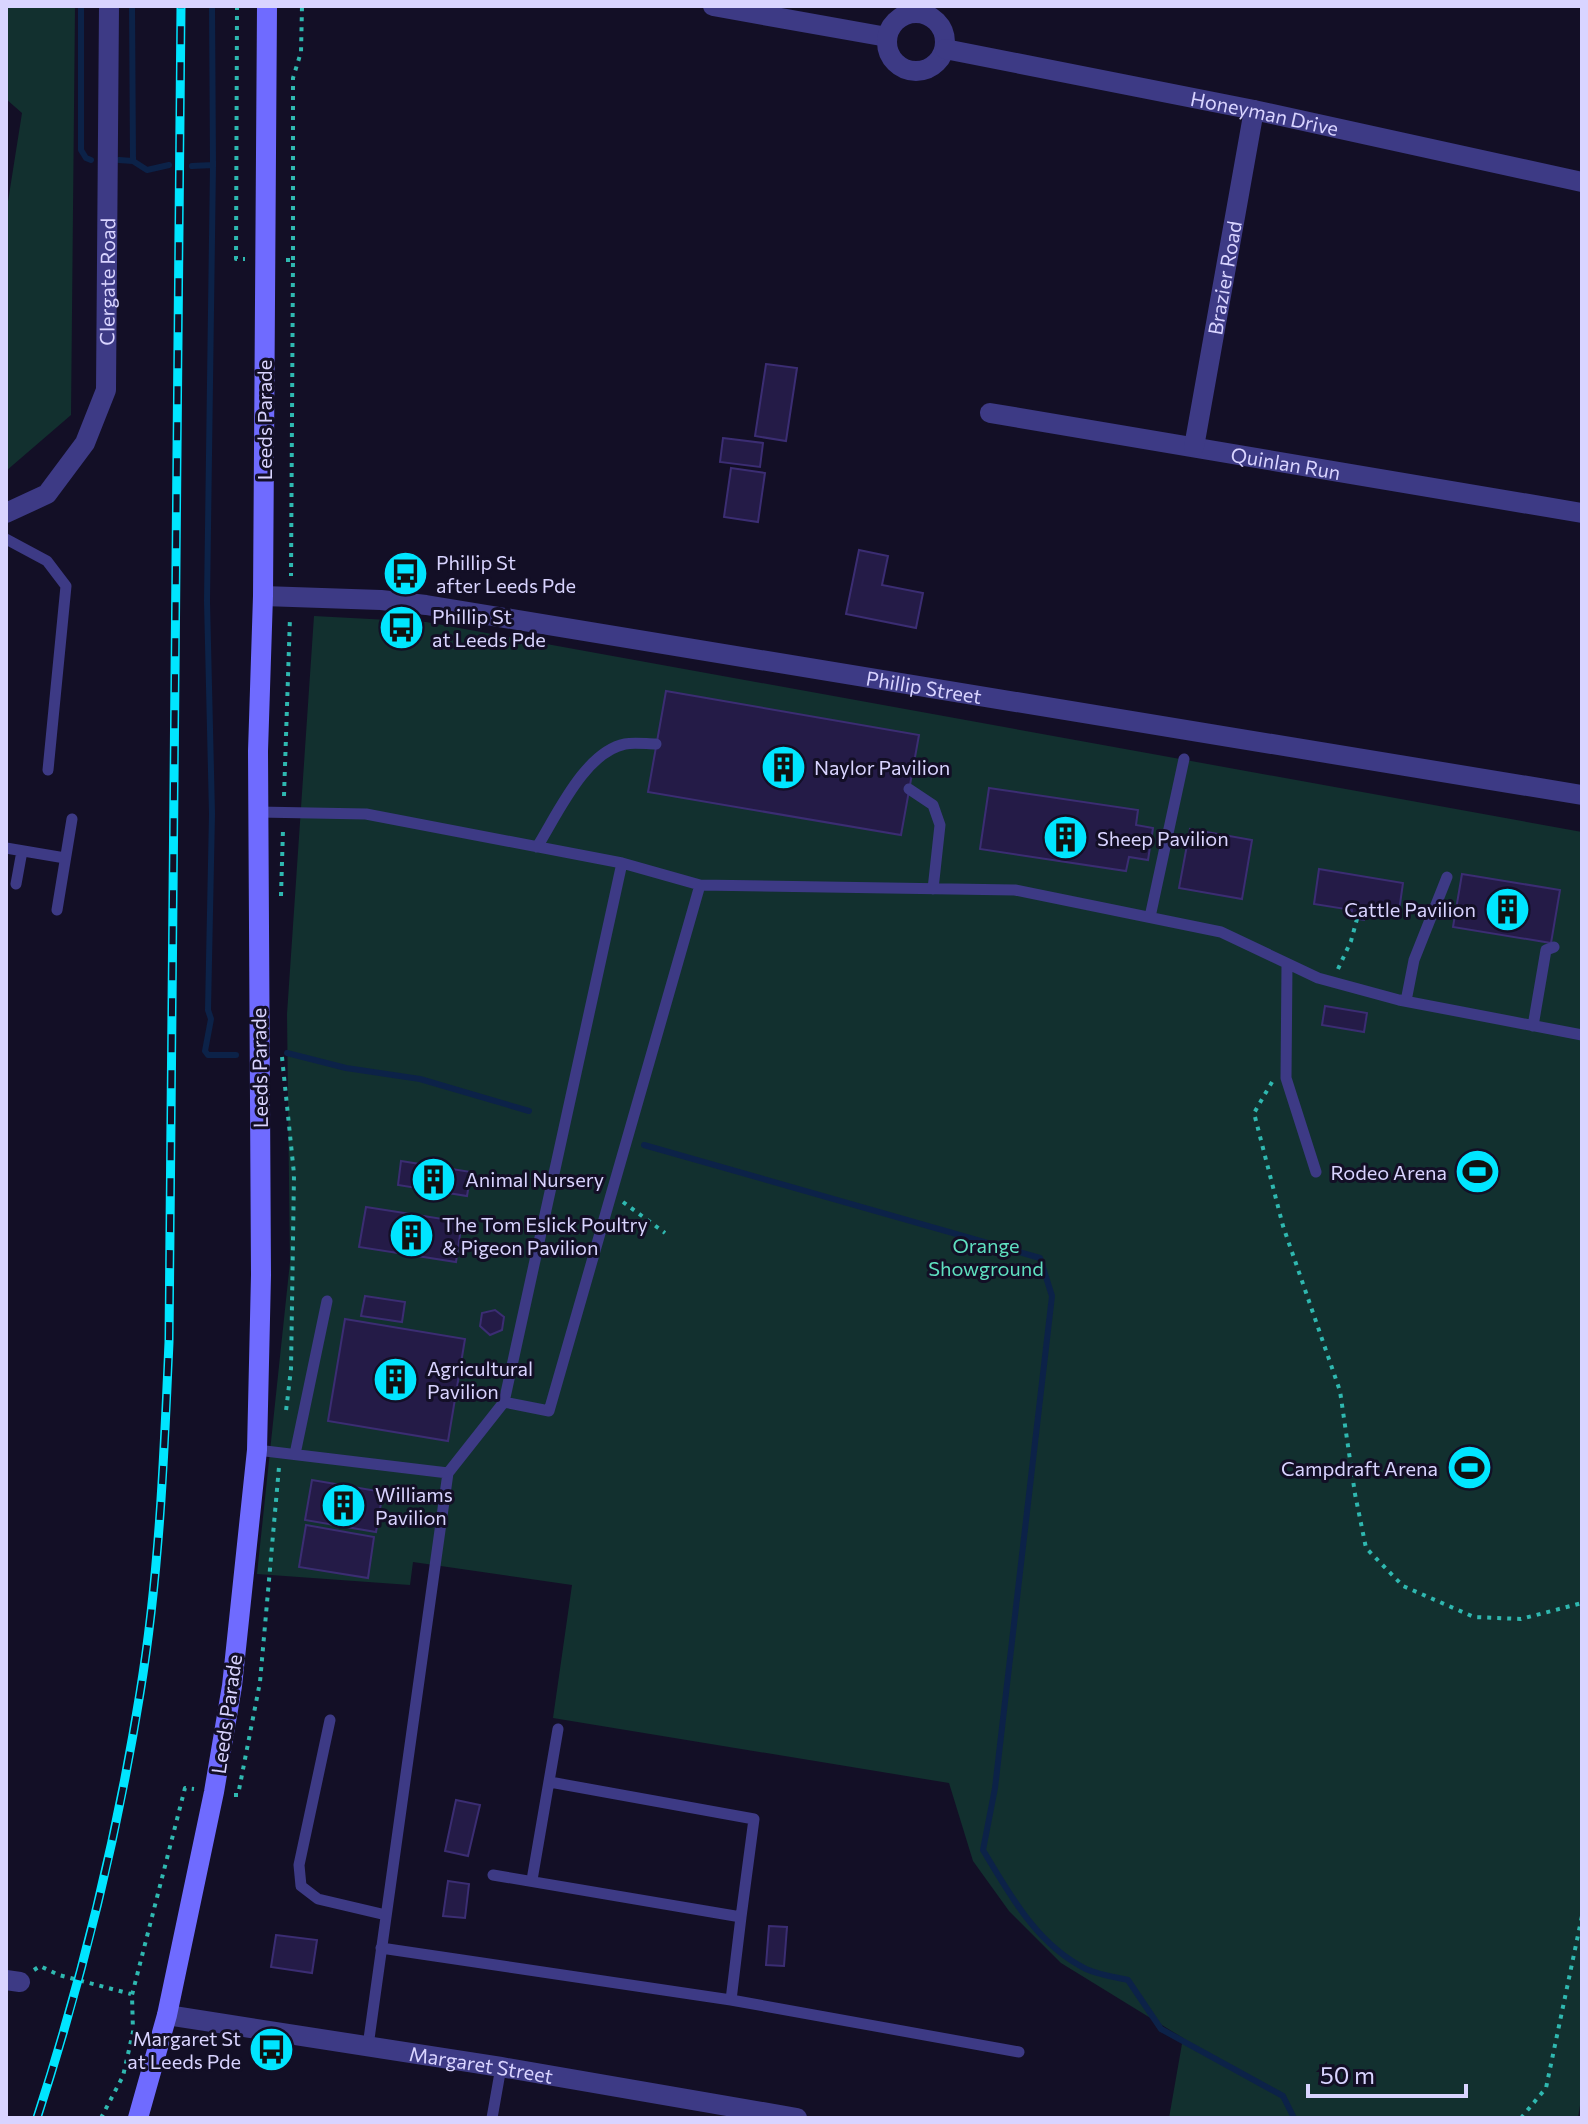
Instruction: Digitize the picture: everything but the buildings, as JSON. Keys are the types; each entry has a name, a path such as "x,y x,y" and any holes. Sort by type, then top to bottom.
{"main road":[{"name":"Leeds Parade","path":"138,2118 167,2015 214,1792 232,1686 257,1450 261,1275 258,812 263,596 267,6"}],"street":[{"name":"Clergate Road","path":"6,513 47,494 85,443 106,390 109,6"},
{"path":"713,6 887,37"},
{"path":"922,9 940,26 944,33 945,49 933,66 913,71 901,67 891,57 887,37 896,20 922,9"},
{"name":"Honeyman Drive","path":"945,49 1254,110 1582,182"},
{"name":"Brazier Road","path":"1194,447 1254,110"},
{"name":"Quinlan Run","path":"990,413 1582,513"},
{"name":"Phillip Street","path":"263,596 381,600 426,605 1582,795"},
{"name":"Margaret Street","path":"167,2015 501,2067 797,2118"}],"lane":[{"path":"6,539 47,561 66,586 48,770"},
{"path":"537,847 574,787 596,759 624,744 656,744"},
{"path":"1150,917 1184,759"},
{"path":"909,789 933,805 940,825 933,889"},
{"path":"258,812 366,814 622,863 700,885 1015,890 1221,932 1332,982 1406,1001 1582,1035"},
{"path":"57,910 72,819"},
{"path":"6,848 65,858"},
{"path":"16,884 22,851"},
{"path":"368,2046 448,1473 504,1402 622,863"},
{"path":"1406,1001 1414,960 1447,877"},
{"path":"504,1402 549,1411 700,885"},
{"path":"1533,1026 1546,950 1554,947"},
{"path":"1287,964 1286,1078 1316,1172"},
{"path":"295,1454 327,1301"},
{"path":"257,1450 448,1473"},
{"path":"330,1720 299,1865 301,1886 318,1899 386,1915"},
{"path":"532,1880 558,1729"},
{"path":"550,1782 754,1819 731,2000"},
{"path":"493,1875 741,1917"},
{"path":"381,1948 731,2000 1019,2052"},
{"path":"492,2118 501,2067"}],"path":[{"path":"237,6 236,259 265,259"},
{"path":"293,260 293,78 301,52 302,6"},
{"path":"1332,982 1351,941 1357,919"},
{"path":"1286,1055 1254,1113 1283,1226 1340,1391 1366,1548 1403,1586 1474,1617 1521,1619 1582,1603"},
{"path":"611,1193 665,1233"},
{"path":"1521,2118 1546,2088 1582,1916"},
{"path":"13,1981 40,1966 59,1975 132,1995"}],"green space":[{"path":"6,6 75,6 71,415 6,471 6,214 22,113 6,99"},
{"name":"Orange Showground","path":"314,616 426,622 1582,832 1582,2093 1578,2118 1169,2118 1183,2038 1061,1963 1009,1911 973,1861 949,1783 553,1718 572,1585 413,1562 410,1585 257,1574 290,1262 287,1014"}],"waterway":[{"path":"81,6 81,150 91,160"},
{"path":"132,6 133,161"},
{"path":"212,6 213,165"},
{"path":"119,160 133,161 147,170 169,165"},
{"path":"192,166 213,165 207,601 212,814 208,1010 211,1019 205,1051 208,1055 236,1055"},
{"path":"287,1053 346,1068 420,1079 529,1111"},
{"path":"644,1145 1040,1258 1052,1296 995,1788 983,1850 1026,1917 1053,1947 1086,1969 1128,1980 1161,2029 1283,2096 1294,2118"}],"railway":[{"path":"37,2118 69,2013 121,1801 152,1606 160,1518 169,1342 181,6"}],"place":[{"name":"Phillip St after Leeds Pde","path":"405,574"},
{"name":"Phillip St at Leeds Pde","path":"401,628"},
{"name":"Naylor Pavilion","path":"783,767"},
{"name":"Sheep Pavilion","path":"1066,838"},
{"name":"Cattle Pavilion","path":"1507,909"},
{"name":"Rodeo Arena","path":"1478,1172"},
{"name":"Animal Nursery","path":"434,1179"},
{"name":"The Tom Eslick Poultry & Pigeon Pavilion","path":"411,1235"},
{"name":"Agricultural Pavilion","path":"396,1380"},
{"name":"Campdraft Arena","path":"1469,1468"},
{"name":"Williams Pavilion","path":"344,1506"},
{"name":"Margaret St at Leeds Pde","path":"272,2049"}]}
